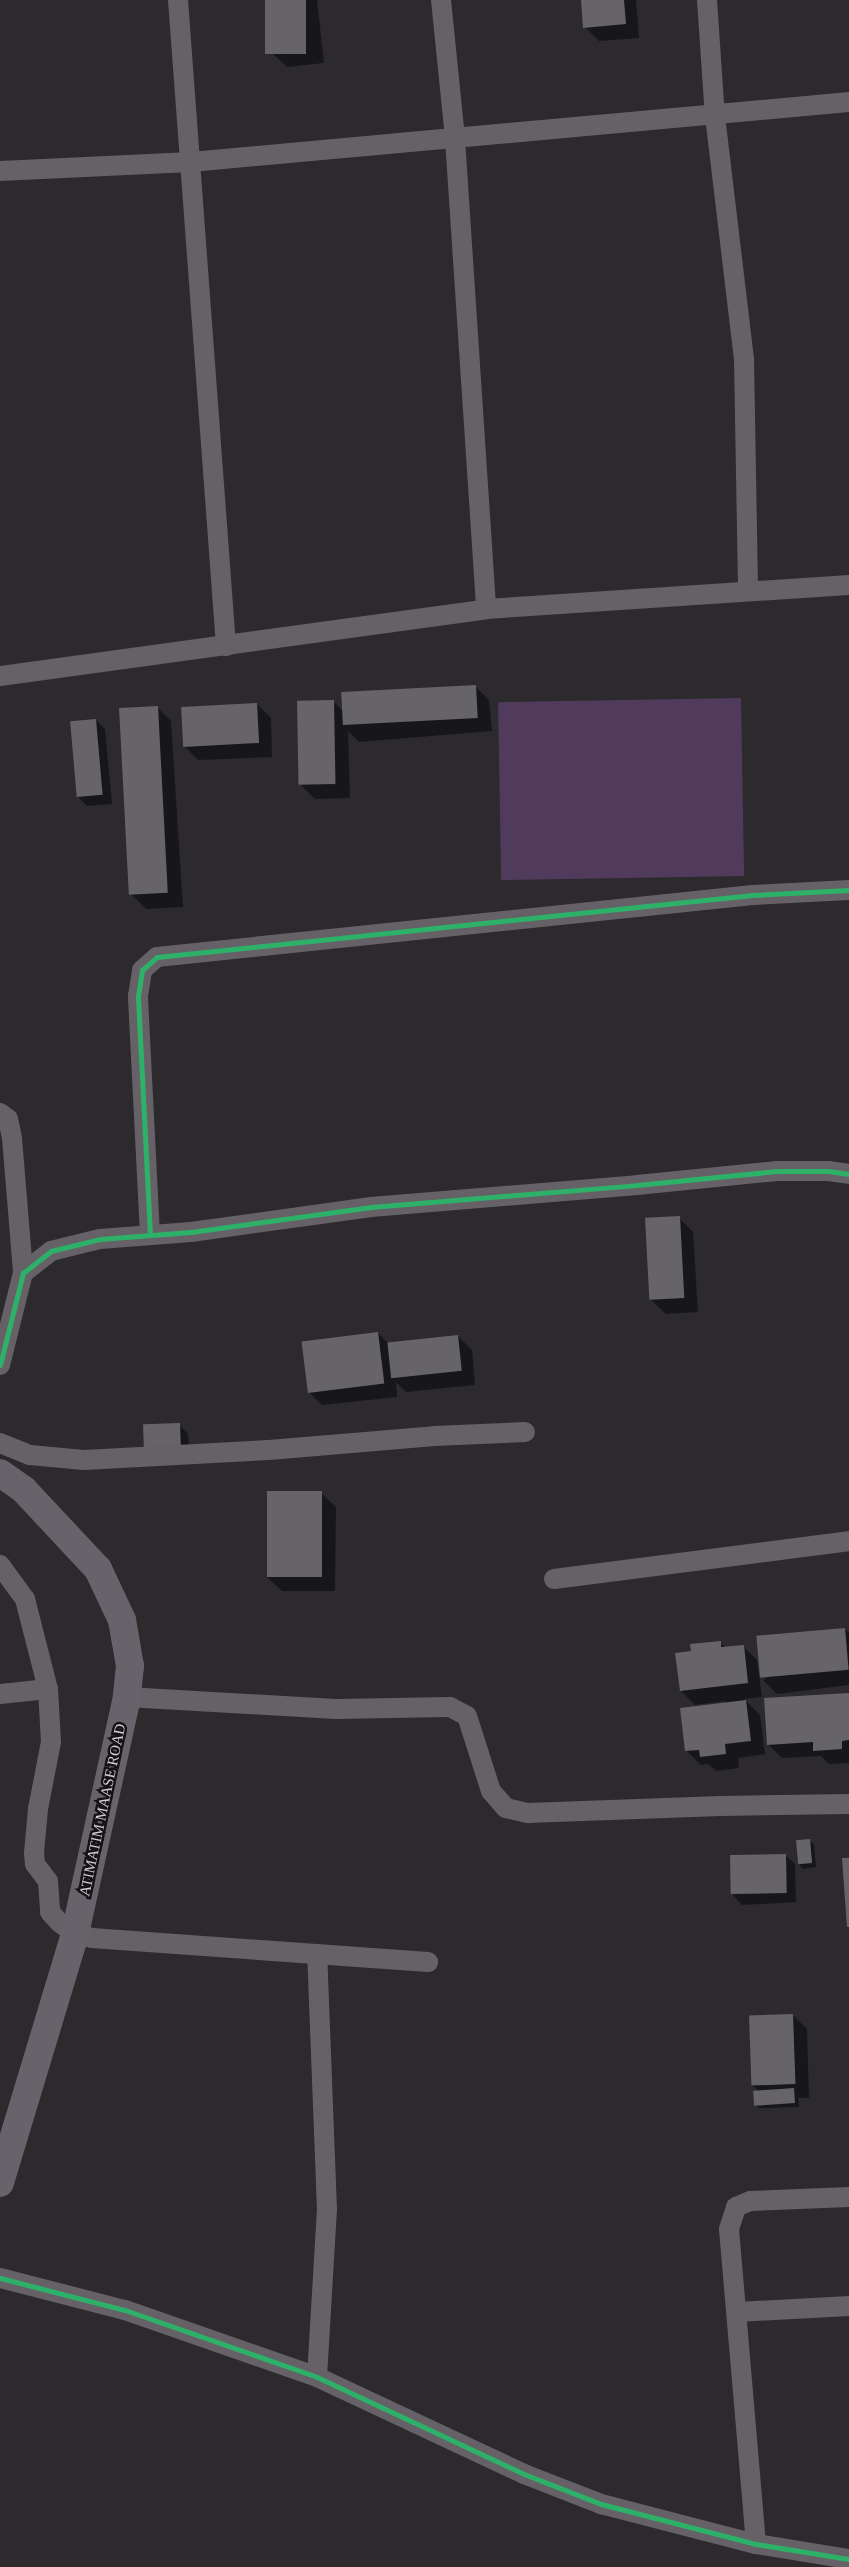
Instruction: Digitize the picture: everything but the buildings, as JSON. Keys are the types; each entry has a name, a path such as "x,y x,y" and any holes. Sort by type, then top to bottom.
{"main road":[{"name":"ATIMATIM MAASE ROAD","path":"0,1473 24,1490 98,1570 122,1620 130,1666 128,1697 75,1934 0,2183"}],"street":[{"path":"178,0 226,646"},
{"path":"441,0 455,139 486,609"},
{"path":"707,0 715,116 744,360 748,591"},
{"path":"0,172 191,162 715,116 849,102"},
{"path":"0,676 486,609 849,585"},
{"path":"150,1235 138,996 142,970 157,957 753,895 849,890"},
{"path":"0,1113 8,1119 12,1138 23,1273 0,1365"},
{"path":"23,1273 51,1251 100,1240 371,1207 777,1171 828,1170 849,1174"},
{"path":"0,1443 30,1455 84,1460 259,1450 434,1436 525,1432"},
{"path":"554,1579 849,1541"},
{"path":"0,1565 25,1599 48,1689 51,1742 38,1810 34,1853 36,1864 48,1881 50,1912 75,1934 132,1942 428,1962"},
{"path":"0,1694 48,1689"},
{"path":"128,1697 336,1709 450,1707 467,1716 491,1791 506,1808 528,1813 849,1804"},
{"path":"317,1955 328,2210 317,2377"},
{"path":"756,2544 730,2229 736,2207 750,2201 849,2197"},
{"path":"0,2278 125,2310 317,2377 524,2474 601,2504 756,2544 849,2558"},
{"path":"737,2312 849,2306"}],"shaded area":[{"path":"741,698 744,876 501,880 498,702"}],"cycle path":[{"path":"150,1235 138,996 142,970 157,957 753,895 849,890"},
{"path":"0,1365 23,1273 51,1251 100,1239 191,1232 371,1207 637,1185 777,1171 828,1171 849,1174"},
{"path":"0,2278 125,2310 317,2377 524,2474 601,2504 756,2544 849,2559"}]}
